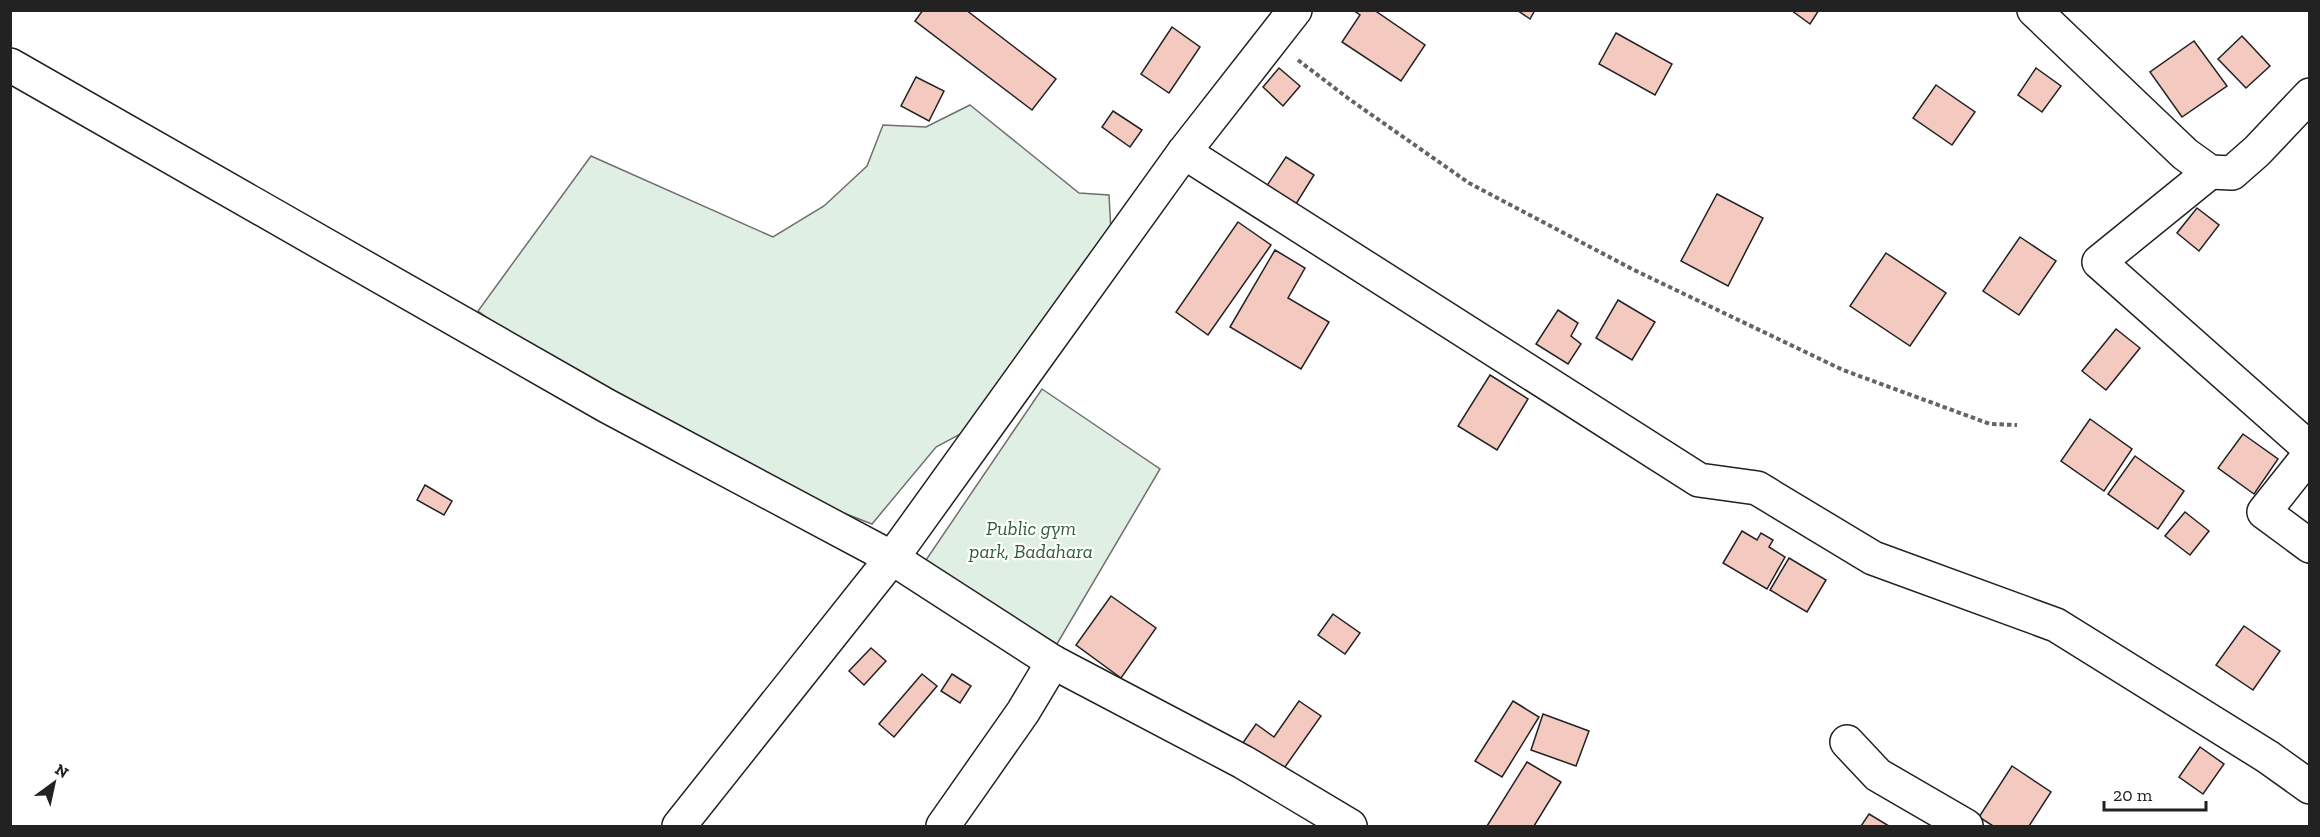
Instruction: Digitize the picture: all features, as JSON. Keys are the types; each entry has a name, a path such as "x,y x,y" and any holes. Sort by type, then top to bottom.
{"street":[{"path":"679,826 892,558 1184,153 1295,10"},
{"path":"2034,10 2185,154 2210,172 2232,173 2257,151 2310,95"},
{"path":"10,65 607,406 892,558 1053,662 1242,762 1350,826"},
{"path":"1184,153 1698,480 1757,488 1873,558 2056,625 2268,757 2310,787"},
{"path":"2210,172 2099,262 2310,449"},
{"path":"2310,454 2264,512 2310,546"},
{"path":"944,826 1023,712 1053,662"},
{"path":"1847,742 1878,775 1966,826"}],"path":[{"path":"1271,39 1349,99 1469,183 1634,270 1843,370 1990,424 2016,425"}],"green space":[{"path":"970,105 1079,193 1109,195 1111,231 981,423 936,447 872,524 774,486 540,357 478,311 591,156 773,237 824,206 867,166 883,125 926,127"},
{"name":"Public gym park, Badahara","path":"1042,389 1160,469 1057,644 924,563"}],"building":[{"path":"923,10 966,10 1056,79 1032,110 915,21"},
{"path":"1353,10 1374,10 1425,45 1401,81 1342,42 1360,15"},
{"path":"1517,10 1535,10 1530,19"},
{"path":"1791,10 1819,10 1810,24"},
{"path":"1172,27 1200,47 1169,93 1141,74"},
{"path":"1616,33 1672,64 1655,95 1599,64"},
{"path":"2242,36 2270,66 2246,88 2218,59"},
{"path":"2194,41 2227,86 2182,117 2150,72"},
{"path":"1279,68 1300,86 1283,106 1263,87"},
{"path":"2036,68 2061,86 2042,112 2018,95"},
{"path":"916,77 944,91 929,121 901,106"},
{"path":"1936,85 1975,112 1952,145 1913,118"},
{"path":"1113,111 1142,130 1130,147 1102,127"},
{"path":"1286,157 1314,175 1291,212 1262,193"},
{"path":"1717,194 1763,218 1728,286 1681,261"},
{"path":"2197,208 2219,225 2199,251 2177,233"},
{"path":"1238,222 1271,245 1208,335 1176,312"},
{"path":"2020,237 2056,261 2019,315 1983,291"},
{"path":"1275,250 1305,268 1288,298 1329,322 1301,369 1230,327"},
{"path":"1886,253 1946,293 1910,346 1850,306"},
{"path":"1618,300 1655,322 1632,360 1596,338"},
{"path":"1558,310 1578,323 1571,336 1581,344 1568,364 1536,344"},
{"path":"2116,329 2140,348 2106,390 2082,371"},
{"path":"1490,375 1528,399 1497,450 1458,426"},
{"path":"2090,419 2132,449 2104,491 2061,461"},
{"path":"2243,434 2278,459 2254,494 2218,468"},
{"path":"2135,456 2184,491 2158,529 2108,494"},
{"path":"425,485 452,501 444,515 417,500"},
{"path":"2185,512 2209,531 2190,555 2165,536"},
{"path":"1742,531 1757,540 1761,533 1773,540 1769,547 1785,557 1767,589 1723,563"},
{"path":"1789,558 1826,580 1807,612 1770,590"},
{"path":"1111,596 1156,628 1121,678 1076,645"},
{"path":"1333,614 1360,633 1345,654 1318,635"},
{"path":"2244,626 2280,651 2253,690 2216,665"},
{"path":"871,648 886,661 864,685 849,671"},
{"path":"922,674 937,686 894,737 879,724"},
{"path":"952,674 971,686 960,703 941,691"},
{"path":"1299,701 1321,716 1280,774 1240,747 1256,724 1274,737"},
{"path":"1513,701 1539,717 1502,777 1475,761"},
{"path":"1543,714 1589,731 1576,766 1531,750"},
{"path":"2200,747 2224,764 2203,794 2179,777"},
{"path":"1527,762 1561,782 1534,826 1487,826"},
{"path":"2012,766 2051,792 2029,826 1993,826 1979,817"},
{"path":"1869,814 1889,826 1861,826"}]}
